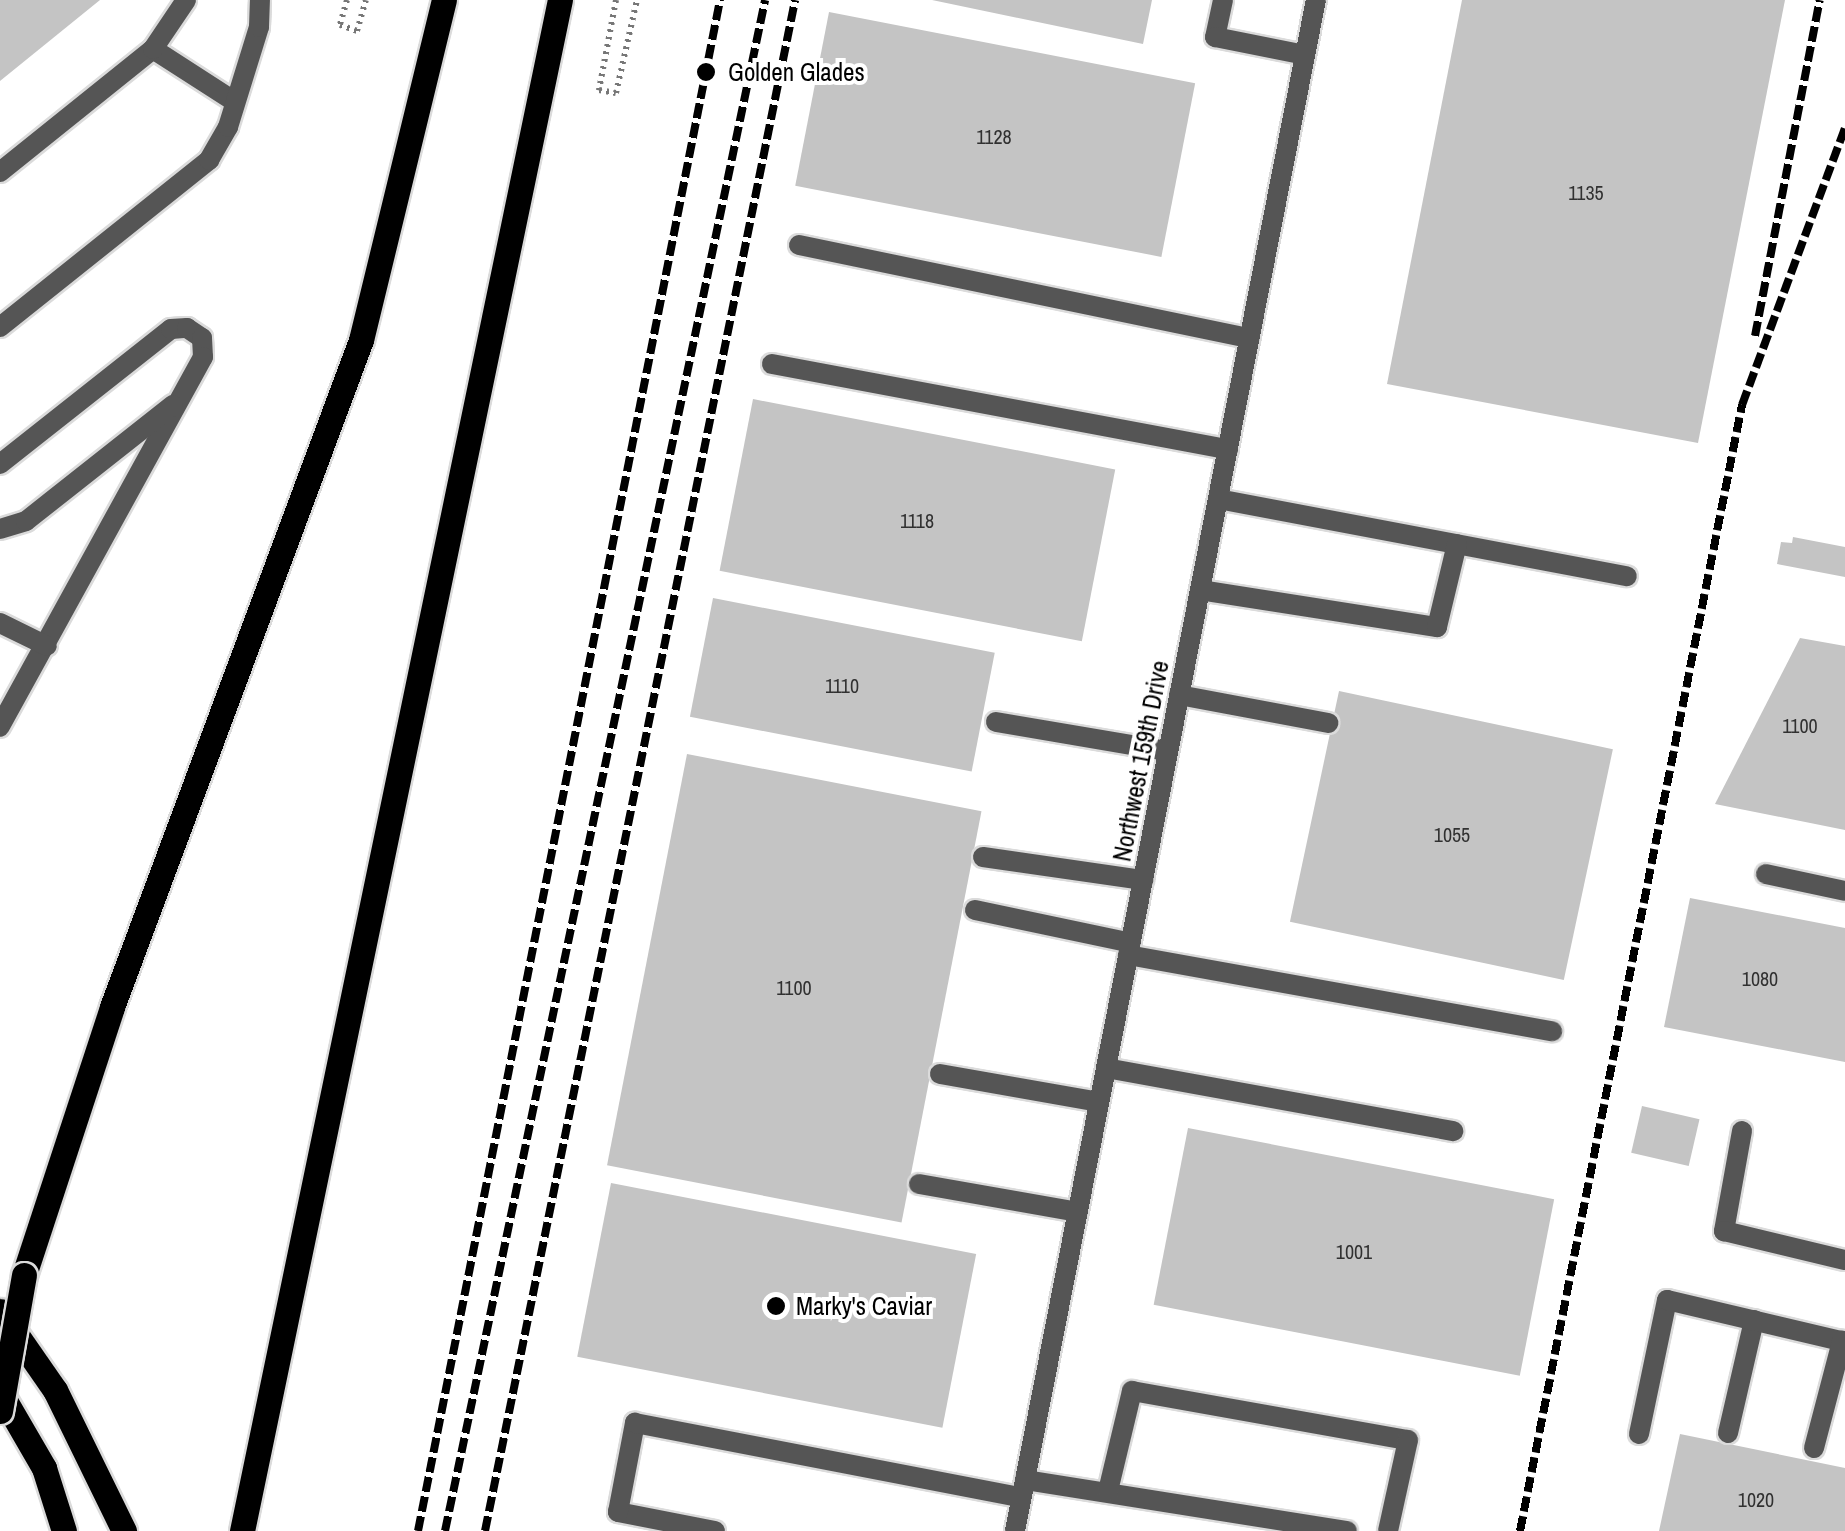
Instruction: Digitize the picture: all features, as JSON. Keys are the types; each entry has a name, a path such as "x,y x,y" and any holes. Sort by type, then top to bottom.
{"main road":[{"path":"0,1411 24,1276 112,1007 361,340 444,0"},
{"path":"242,1531 560,0"},
{"path":"0,1311 55,1390 124,1531"},
{"path":"0,1392 44,1468 64,1531"}],"street":[{"path":"0,172 154,49 186,0"},
{"path":"0,327 210,160 221,145 258,26 260,0"},
{"path":"1223,0 1215,38 1305,55"},
{"name":"Northwest 159th Drive","path":"1014,1531 1316,0"},
{"path":"154,49 232,100"},
{"path":"799,245 1250,338"},
{"path":"0,464 158,339 187,328 202,338 203,357 0,728"},
{"path":"772,364 1228,449"},
{"path":"0,529 26,521 178,401"},
{"path":"1218,499 1627,576"},
{"path":"1200,590 1437,628 1456,544"},
{"path":"0,623 47,646"},
{"path":"1179,695 1328,723"},
{"path":"996,722 1168,751"},
{"path":"983,857 1143,880"},
{"path":"1766,874 1845,891"},
{"path":"975,910 1129,949 1552,1031"},
{"path":"1106,1068 1453,1131"},
{"path":"940,1074 1099,1102"},
{"path":"1742,1131 1724,1231 1845,1260"},
{"path":"920,1184 1078,1212"},
{"path":"1638,1434 1667,1300 1843,1341 1814,1448"},
{"path":"1728,1433 1754,1320"},
{"path":"1108,1492 1132,1391 1408,1440 1388,1531"},
{"path":"715,1531 618,1512 635,1423 1023,1489 1108,1492 1348,1531"}],"path":[{"path":"348,0 340,25 357,31 366,0"},
{"path":"616,0 599,90 616,93 637,0"}],"building":[{"path":"0,0 100,0 0,81"},
{"path":"932,0 1152,0 1143,44"},
{"path":"1462,0 1785,0 1698,443 1387,384"},
{"path":"829,12 1195,83 1161,257 795,186"},
{"path":"753,399 1115,469 1082,641 720,571"},
{"path":"1793,537 1845,547 1845,577 1777,564 1781,542 1792,543"},
{"path":"713,598 995,653 972,772 690,717"},
{"path":"1800,638 1845,646 1845,830 1715,804"},
{"path":"1339,691 1613,749 1564,980 1290,922"},
{"path":"687,754 981,811 902,1223 607,1165"},
{"path":"1690,898 1845,928 1845,1062 1664,1027"},
{"path":"1642,1106 1699,1119 1689,1166 1631,1153"},
{"path":"1188,1128 1554,1199 1520,1376 1154,1305"},
{"name":"Marky's Caviar","path":"611,1183 976,1254 942,1428 577,1357"},
{"path":"1680,1434 1845,1468 1845,1531 1659,1531"}],"railway":[{"path":"418,1531 720,0"},
{"path":"445,1531 765,0"},
{"path":"485,1531 795,0"},
{"path":"1755,336 1820,0"},
{"path":"1520,1531 1742,405 1845,128"}],"place":[{"name":"Golden Glades","path":"706,72"},
{"name":"Marky's Caviar","path":"776,1306"}]}
